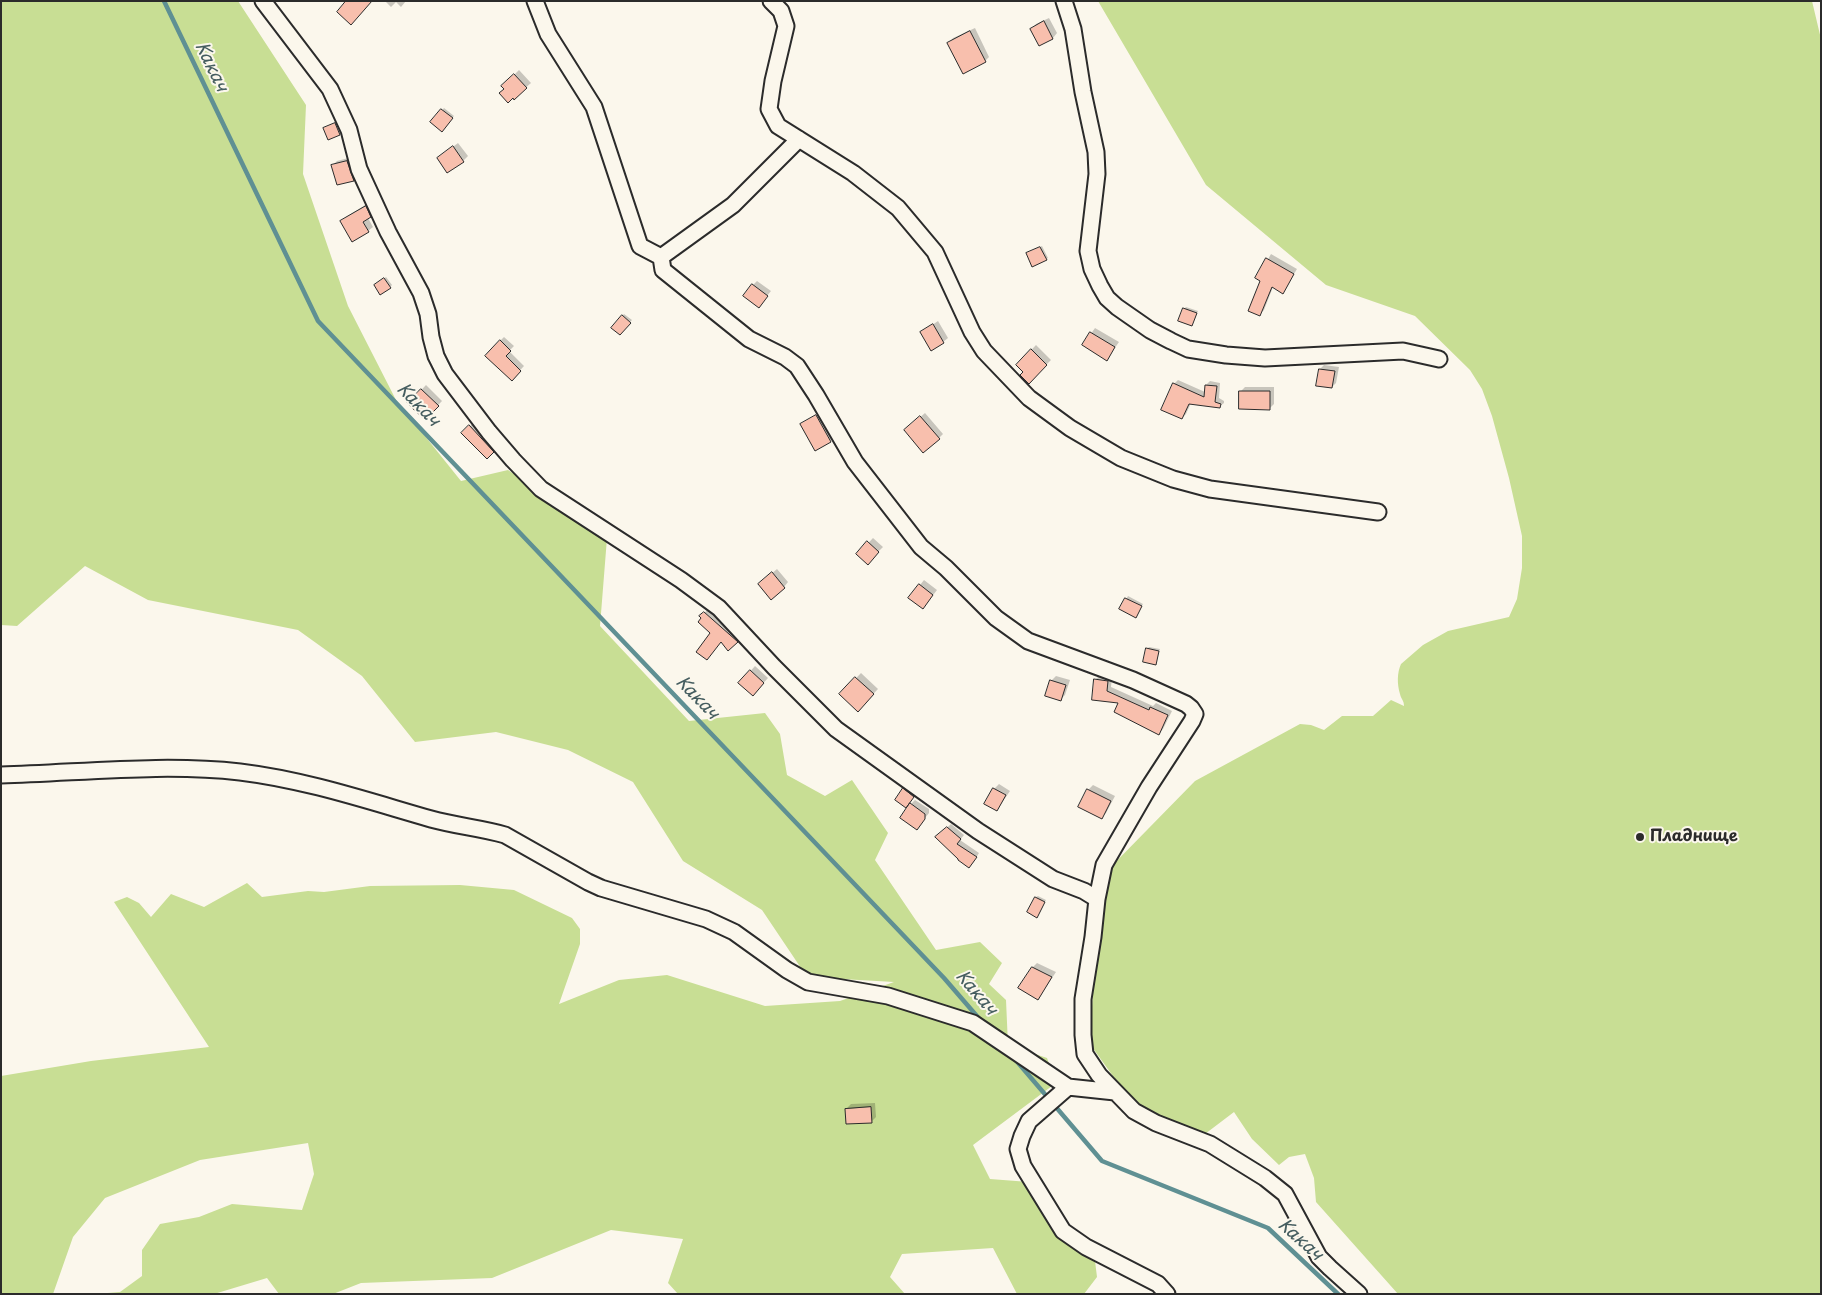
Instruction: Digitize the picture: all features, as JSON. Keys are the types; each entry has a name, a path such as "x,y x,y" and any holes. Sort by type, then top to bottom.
{"street":[{"path":"263,1 330,89 349,130 359,169 388,232 421,293 428,314 436,356 446,374 489,432 514,460 541,489 681,580 719,608 774,667 836,728 978,831 1053,880 1084,891 1097,899"},
{"path":"771,1 780,11 786,26 773,81 770,109 778,126 854,172 898,208 935,252 972,332 984,351 1029,398 1070,428 1121,458 1173,479 1210,489 1378,512"},
{"path":"1064,1 1073,29 1096,152 1097,174 1088,251 1092,269 1107,298 1117,307 1171,341 1188,348 1216,354 1265,358 1403,351 1439,359"},
{"path":"538,3 548,34 594,107 640,246 661,257"},
{"path":"661,257 733,206 799,139"},
{"path":"661,257 663,270 673,280 749,339 785,357 797,366 856,462 921,547 946,568 996,618 1028,641 1134,680 1191,708 1195,714 1192,722 1149,787 1104,865 1097,899 1083,999 1083,1045 1085,1054 1099,1075 1134,1111 1156,1124 1210,1144 1245,1165 1285,1194 1319,1256 1359,1294"},
{"path":"1,775 154,769 240,772 314,786 444,822 491,831 505,836 601,888 706,919 734,932 787,970 808,982 888,996 973,1023 1063,1092 1115,1092"},
{"path":"1063,1092 1029,1121 1018,1149 1024,1166 1063,1231 1086,1247 1158,1284 1167,1294"}],"green space":[{"path":"1,1 238,1 306,105 303,174 348,306 396,400 461,481 508,470 607,538 600,626 689,721 765,713 780,734 787,775 825,796 852,780 888,833 875,860 936,950 980,942 1002,963 989,984 1006,1000 1008,1045 1047,1058 1056,1083 973,1145 990,1179 1029,1182 1059,1236 1095,1261 1097,1277 1084,1294 1017,1294 993,1248 902,1254 890,1277 905,1294 678,1294 668,1283 683,1239 611,1230 492,1278 361,1283 333,1294 279,1294 267,1278 214,1294 95,1294 120,1292 142,1276 142,1250 160,1224 199,1217 232,1204 302,1210 314,1174 308,1143 200,1160 105,1198 73,1237 53,1294 1,1294 1,1076 91,1061 209,1047 114,902 127,897 139,903 151,917 171,894 204,907 247,883 262,897 370,886 460,885 514,890 572,918 580,929 580,944 559,1004 619,980 667,975 765,1006 840,1001 894,982 807,977 762,910 683,861 633,782 568,750 496,732 415,742 362,676 298,630 148,600 85,566 17,626 1,625"},
{"path":"1098,1 1812,1 1821,39 1821,1294 1398,1294 1316,1202 1314,1178 1305,1154 1289,1157 1279,1165 1252,1139 1234,1112 1205,1134 1163,1121 1130,1100 1090,1044 1099,879 1195,781 1300,724 1311,725 1324,730 1342,716 1373,716 1391,700 1404,706 1398,682 1401,664 1423,645 1448,631 1509,617 1517,599 1522,568 1522,536 1509,478 1492,416 1482,389 1470,370 1415,316 1326,285 1206,185"}],"building":[{"path":"346,1 372,1 351,25 337,12"},
{"path":"1044,21 1053,39 1039,46 1030,29"},
{"path":"970,31 986,62 963,74 947,43"},
{"path":"514,74 527,88 508,103 499,93 504,89 501,86"},
{"path":"441,109 453,118 442,132 430,122"},
{"path":"335,123 340,135 328,140 323,128"},
{"path":"453,146 464,162 447,173 437,158"},
{"path":"347,161 354,181 337,185 331,165"},
{"path":"366,206 371,217 363,222 369,232 352,242 340,221"},
{"path":"1040,247 1047,260 1032,267 1026,253"},
{"path":"1266,258 1294,274 1283,294 1272,287 1260,316 1248,311 1260,281 1255,278"},
{"path":"384,278 391,288 380,295 374,285"},
{"path":"752,284 768,296 759,308 743,296"},
{"path":"1183,308 1197,313 1192,326 1178,321"},
{"path":"622,315 631,323 620,335 611,328"},
{"path":"933,324 944,343 931,351 920,332"},
{"path":"1090,332 1115,347 1107,361 1082,345"},
{"path":"500,340 511,351 506,356 521,371 512,381 485,356"},
{"path":"1031,349 1047,365 1029,384 1020,375 1023,372 1016,365"},
{"path":"1319,369 1335,371 1332,388 1316,386"},
{"path":"1173,383 1204,397 1205,385 1217,386 1215,402 1221,404 1220,408 1189,404 1182,419 1161,410"},
{"path":"421,389 439,406 425,420 407,403"},
{"path":"1239,391 1270,391 1270,410 1239,409"},
{"path":"816,415 831,442 815,451 800,424"},
{"path":"920,416 940,439 923,453 904,430"},
{"path":"469,425 494,452 487,459 461,433"},
{"path":"867,541 879,552 868,565 856,554"},
{"path":"772,572 785,588 771,600 758,584"},
{"path":"919,584 933,595 923,609 908,598"},
{"path":"1125,598 1142,606 1136,618 1119,609"},
{"path":"704,612 738,642 728,651 721,642 707,660 696,652 710,633 698,622 701,618 699,616"},
{"path":"1146,648 1159,651 1156,665 1143,662"},
{"path":"750,670 764,683 753,696 738,683"},
{"path":"855,677 874,694 858,712 839,694"},
{"path":"1094,679 1108,681 1107,691 1149,710 1150,707 1168,715 1159,735 1114,712 1118,703 1092,700"},
{"path":"1050,680 1066,685 1061,701 1045,696"},
{"path":"903,788 914,797 906,808 895,800"},
{"path":"993,788 1006,795 997,811 984,804"},
{"path":"1087,789 1111,801 1102,819 1078,807"},
{"path":"910,803 925,814 925,819 917,830 900,818"},
{"path":"947,827 961,839 957,844 977,857 969,868 935,837"},
{"path":"1035,897 1045,902 1037,918 1027,912"},
{"path":"1032,967 1052,977 1038,1000 1018,988"},
{"path":"871,1107 872,1123 846,1124 845,1109"}],"waterway":[{"name":"Какач","path":"164,1 318,321 944,978 982,1022"},
{"name":"Какач","path":"1014,1058 1102,1161 1268,1228 1338,1294"}],"place":[{"name":"Пладнище","path":"1640,837"}]}
